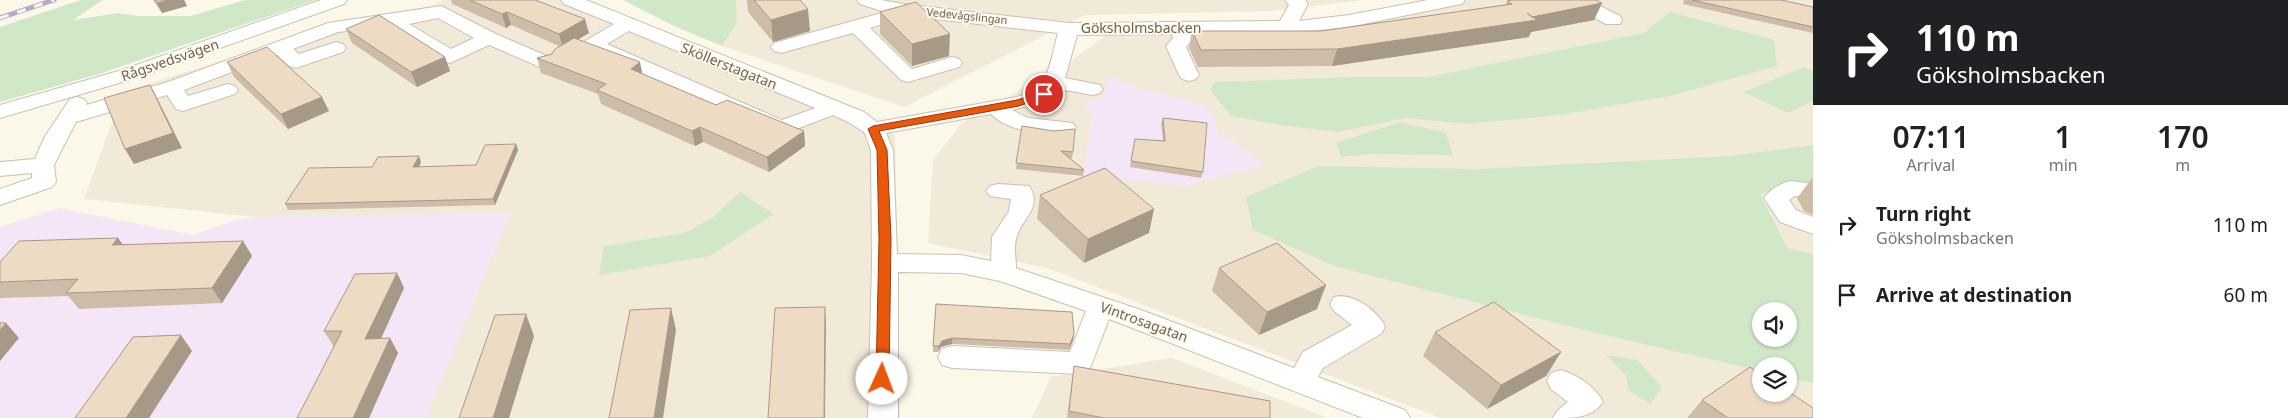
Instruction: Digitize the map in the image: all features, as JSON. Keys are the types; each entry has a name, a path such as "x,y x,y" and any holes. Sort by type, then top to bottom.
{"street":[{"name":"Rågsvedsvägen","path":"0,112 177,58 338,0"},
{"name":"Sköllerstagatan","path":"570,0 856,117 873,129"},
{"name":"Vedevågslingan","path":"866,0 880,6 903,10 1069,28"},
{"path":"1292,28 1289,20 1299,4 1294,0"},
{"name":"Göksholmsbacken","path":"1054,82 1069,28 1292,28 1328,24 1406,4 1456,0"},
{"path":"1574,0 1613,20"},
{"path":"781,48 896,15 903,10"},
{"path":"69,116 172,87 335,27 398,20 441,12 490,38 547,63"},
{"path":"398,20 402,28 450,57 490,38"},
{"path":"857,26 908,76 952,63"},
{"path":"1180,27 1183,39 1176,46 1189,75"},
{"path":"280,47 296,62 336,48"},
{"path":"883,418 885,263 882,150 873,129 1036,98 1050,88 1054,82 1093,89"},
{"path":"172,87 182,105 228,90"},
{"path":"0,197 44,174 55,138 78,102 80,89"},
{"path":"996,107 1003,116 1015,123 1065,128"},
{"path":"0,169 44,174"},
{"path":"1813,191 1791,188 1776,198 1788,216 1813,226"},
{"path":"998,191 1021,191 1023,200 1023,208 1004,237 1004,272"},
{"name":"Vintrosagatan","path":"885,263 961,264 1004,272 1101,306 1395,418"},
{"path":"1300,382 1313,360 1372,326 1343,304"},
{"path":"952,357 1079,363 1101,306"},
{"path":"1561,381 1589,402 1568,418"}],"lane":[{"path":"628,24 592,45 780,128 813,117 831,108"}],"shaded area":[{"path":"444,0 560,0 895,135 900,418 406,418 488,241 84,199 123,92 357,18 431,6"},
{"path":"736,0 1363,0 1273,11 1085,15 904,107 722,46 737,23"},
{"path":"1464,0 1813,0 1813,418 1441,418 1047,268 928,243 933,160 962,123 1068,63 1116,28 1321,29"},
{"path":"1110,76 1137,88 1203,105 1213,116 1220,137 1234,139 1240,148 1264,164 1189,186 1082,176 1092,114 1083,104 1103,96"},
{"path":"59,208 193,235 236,220 262,217 510,213 426,418 0,418 0,227"},
{"path":"1172,358 1328,418 1032,418 1051,377"}],"green space":[{"path":"81,0 103,0 73,20 118,13 137,16 191,16 245,0 316,0 99,74 0,102 0,27"},
{"path":"623,0 736,0 737,23 722,46 674,26"},
{"path":"1670,12 1774,40 1777,66 1670,96 1559,115 1467,124 1406,118 1338,132 1281,125 1231,116 1210,90 1215,82 1355,77 1428,77 1644,33"},
{"path":"1804,67 1813,71 1813,101 1788,113 1744,92"},
{"path":"1400,122 1446,133 1453,155 1373,154 1341,157 1336,143"},
{"path":"1813,145 1813,182 1791,184 1760,194 1787,248 1813,254 1813,383 1797,380 1797,357 1752,357 1752,369 1596,333 1337,267 1253,230 1246,197 1318,166 1477,169 1731,156"},
{"path":"740,192 774,214 710,256 599,275 604,246 684,233 712,218"},
{"path":"1606,355 1637,360 1662,387 1651,404 1629,391 1626,376"}],"building":[{"path":"155,0 168,0 157,3"},
{"path":"470,0 535,0 585,19 559,34 507,12 502,14"},
{"path":"754,0 800,0 808,9 771,20"},
{"path":"1596,0 1602,3 1533,17 1537,20 1337,49 1201,50 1192,31 1321,31 1512,4 1507,1"},
{"path":"1692,0 1781,0 1813,7 1813,27"},
{"path":"916,2 950,34 912,44 880,12"},
{"path":"379,15 445,57 411,72 346,29"},
{"path":"574,38 640,62 631,69 716,105 727,100 804,131 767,157 700,127 692,131 597,90 606,84 537,58 552,54 555,49"},
{"path":"267,47 322,97 281,114 227,62"},
{"path":"150,85 173,133 125,149 104,98"},
{"path":"1163,118 1207,123 1203,172 1131,161 1135,139 1165,141"},
{"path":"1022,126 1054,131 1075,129 1073,152 1061,151 1084,170 1016,163"},
{"path":"516,144 493,199 285,204 309,168 372,167 378,157 419,156 413,167 476,165 485,145"},
{"path":"1105,168 1154,209 1088,239 1040,195"},
{"path":"118,238 112,245 243,241 212,288 66,293 78,279 0,282 0,262 19,241"},
{"path":"1277,243 1326,285 1267,312 1219,268"},
{"path":"397,273 365,339 390,338 353,418 297,418 342,331 324,331 355,274"},
{"path":"1494,302 1561,352 1501,385 1435,332"},
{"path":"936,304 1072,312 1074,334 1070,344 952,338 942,341 939,346 933,346"},
{"path":"825,307 824,418 768,418 775,308"},
{"path":"671,308 654,418 609,418 630,310"},
{"path":"526,314 493,418 459,418 495,315"},
{"path":"0,323 6,323 0,330"},
{"path":"181,335 126,418 75,418 133,337"},
{"path":"1074,366 1270,401 1270,418 1104,418 1069,411"},
{"path":"1750,367 1752,368 1752,402 1797,402 1797,397 1813,408 1813,418 1728,418 1702,400"}],"railway":[{"path":"0,18 54,0"}],"route":[{"path":"882,379 885,290 882,150 873,129 1019,103 1044,94"}]}
